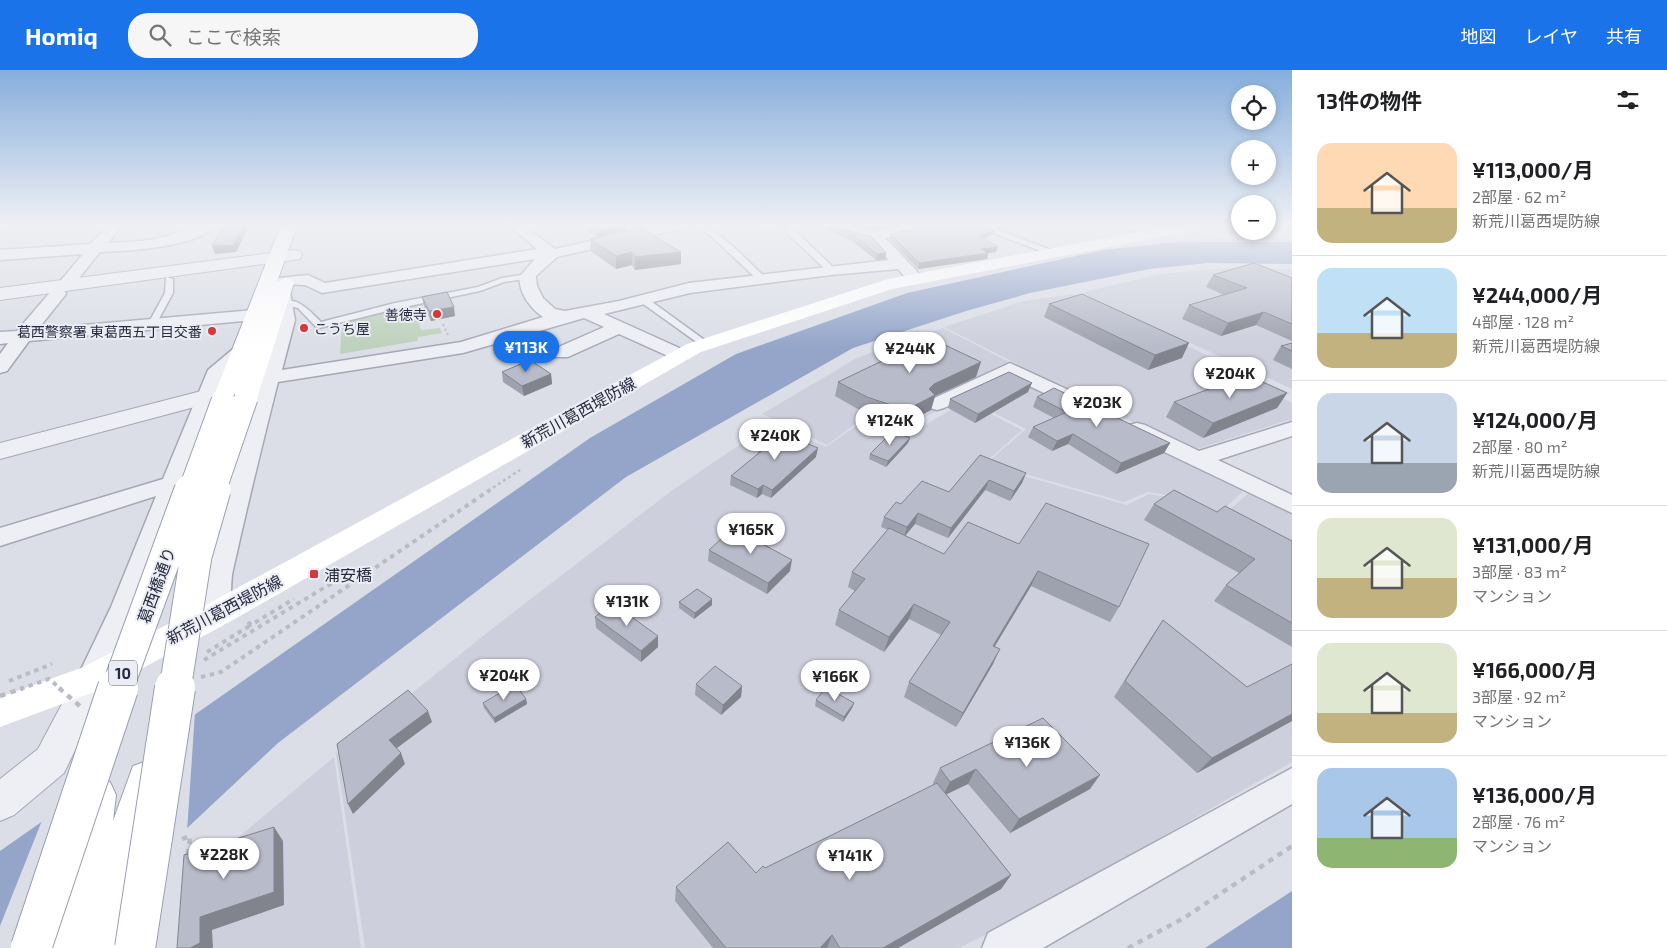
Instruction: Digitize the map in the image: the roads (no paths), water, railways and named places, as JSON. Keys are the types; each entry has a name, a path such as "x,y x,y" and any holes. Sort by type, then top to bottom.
{"main road":[{"name":"葛西橋通り","path":"240,353 254,315 280,266"},
{"name":"葛西橋通り","path":"31,948 98,714 236,393 284,292 283,266"},
{"name":"新荒川葛西堤防線","path":"0,712 93,678 215,615 679,355 705,344 868,290 908,271 946,266"},
{"name":"葛西橋通り","path":"135,948 182,690 196,556 236,393"},
{"path":"100,948 111,888 182,690"},
{"path":"66,948 88,856 98,714"}],"street":[{"path":"0,367 22,336 81,266"},
{"path":"166,266 168,275"},
{"path":"0,302 62,290 237,266"},
{"path":"0,802 51,761 93,678 125,607 172,485 286,320 284,292 308,280 322,288 466,266"},
{"path":"535,266 528,276 528,283 534,298 549,312 565,316"},
{"path":"904,266 908,271"},
{"path":"0,451 236,393 463,347 565,316 689,288 831,270 908,271"},
{"path":"0,294 62,290"},
{"path":"586,312 679,355"},
{"path":"0,338 254,315"},
{"path":"561,353 618,328"},
{"path":"215,615 236,393 218,370 240,353"},
{"path":"937,404 1010,369 1292,505"},
{"path":"1197,459 1292,429"},
{"path":"0,536 172,485"},
{"path":"1003,948 1292,785"}],"lane":[{"path":"748,266 761,278"},
{"path":"827,266 831,270"},
{"path":"152,324 169,293 168,275"},
{"path":"284,292 319,325 395,306 480,289 502,280 528,276"},
{"path":"639,300 645,301 705,344"}],"water":[{"path":"1030,266 1179,266 1149,269 1030,293 966,311 853,348 626,477 278,743 59,948 0,948 0,851 590,438 736,354 907,293"},
{"path":"1292,891 1292,948 1205,948"}],"place":[{"name":"善徳寺","path":"437,314"},
{"name":"こうち屋","path":"304,328"},
{"name":"葛西警察署 東葛西五丁目交番","path":"212,331"},
{"name":"浦安橋","path":"314,574"}]}
